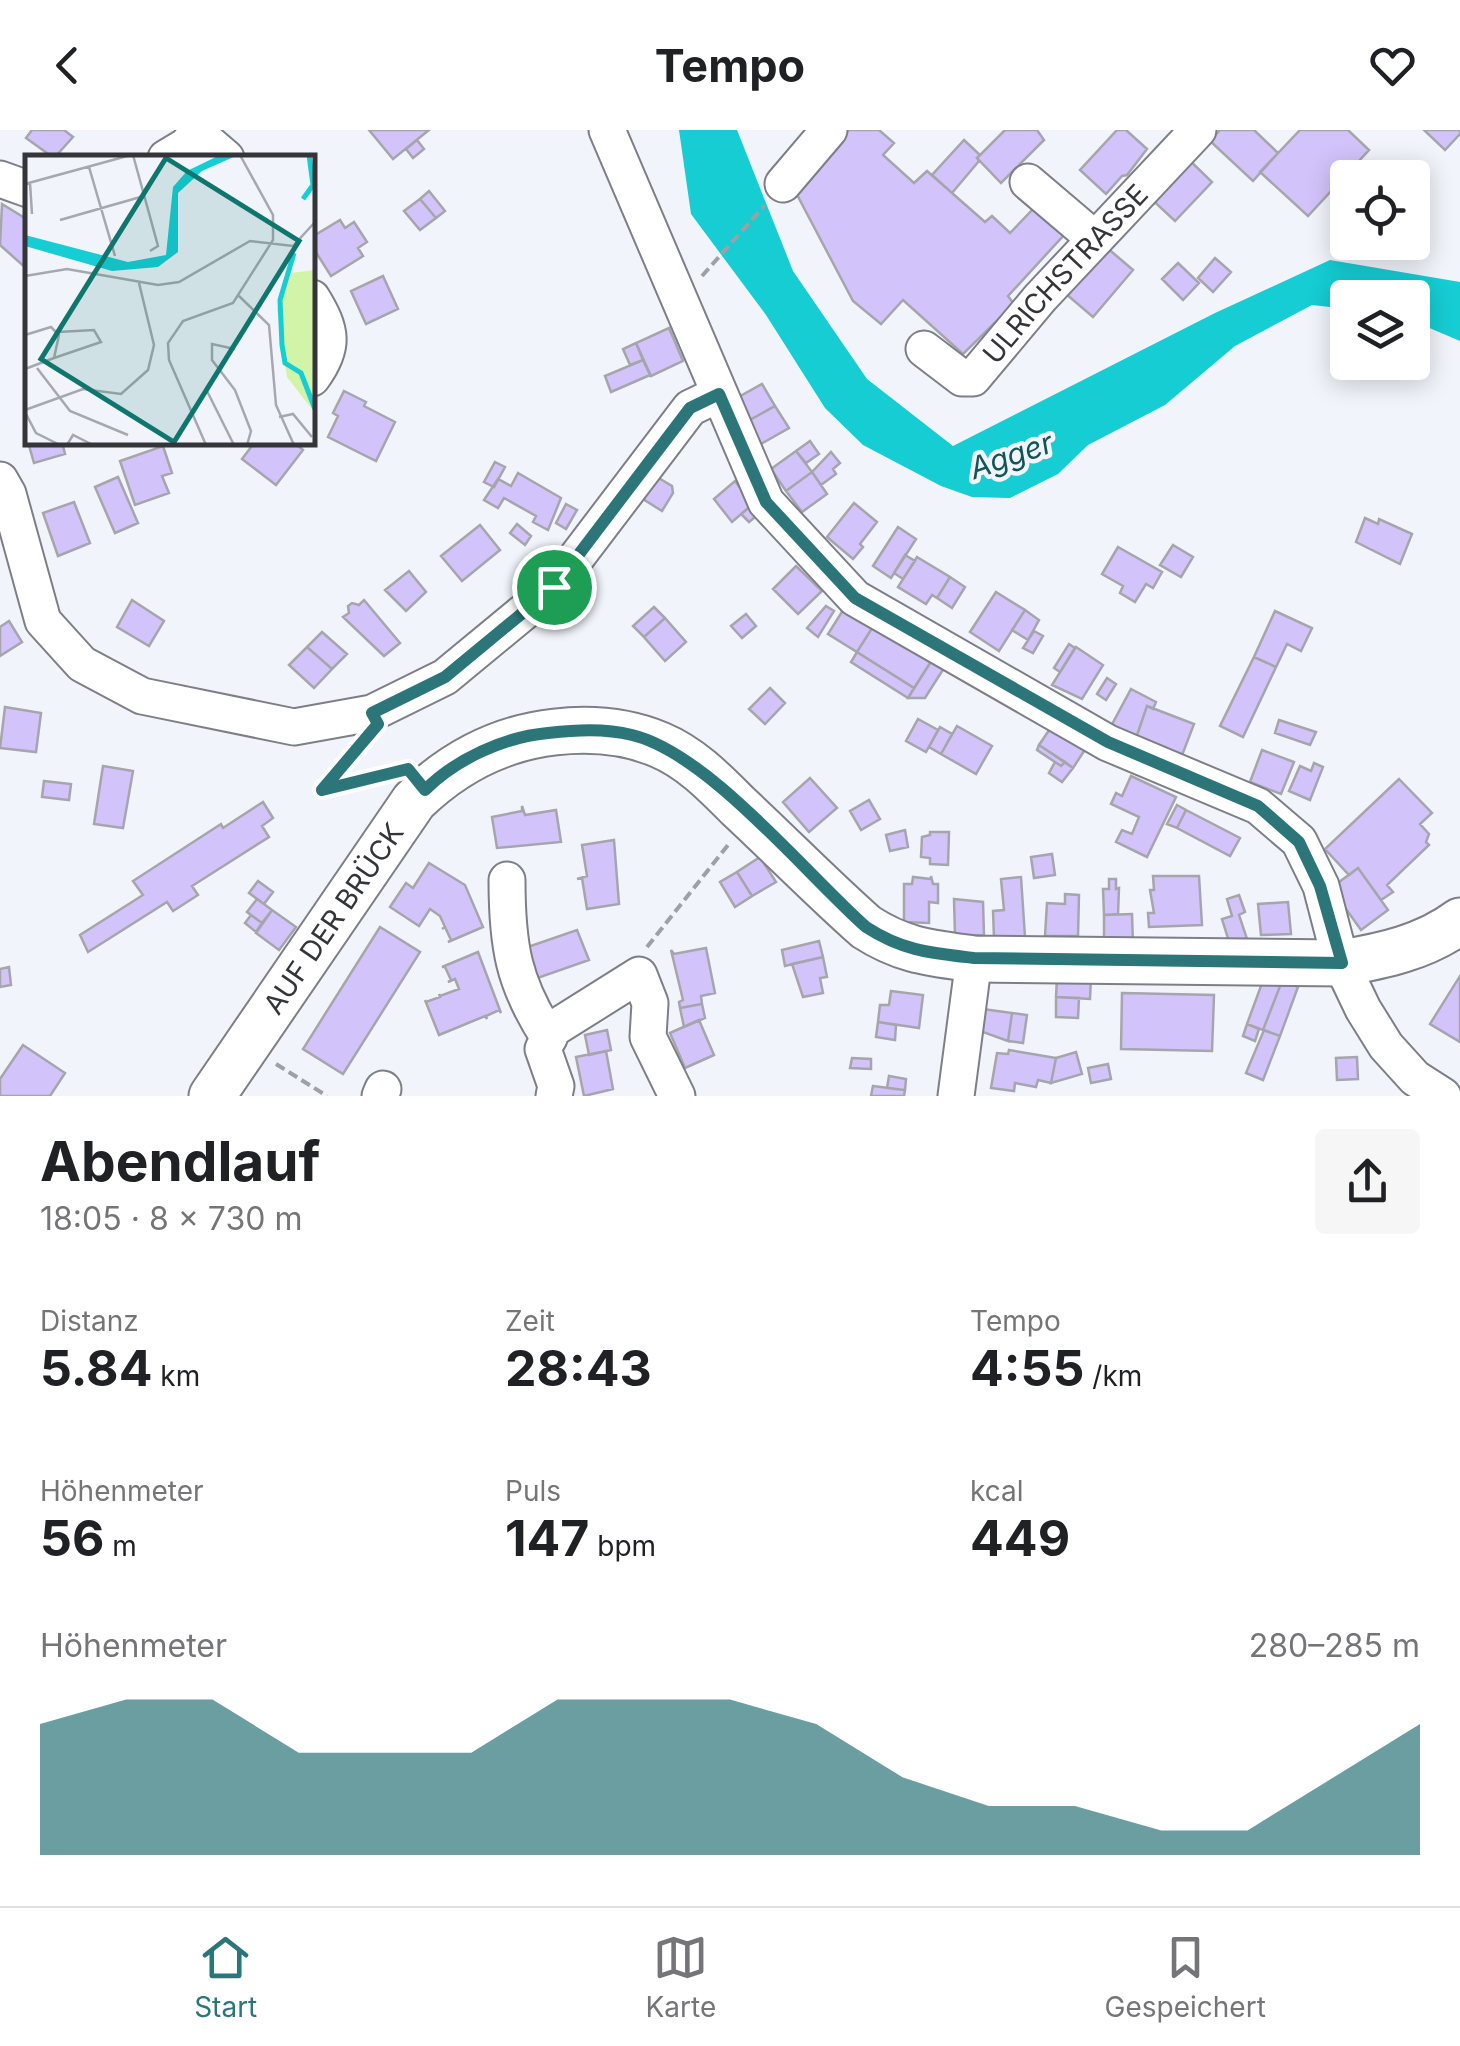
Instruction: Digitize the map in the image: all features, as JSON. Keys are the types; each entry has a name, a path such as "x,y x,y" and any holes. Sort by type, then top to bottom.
{"main road":[{"name":"AUF DER BRÜCK","path":"212,1096 414,801 450,770 499,744 530,734 599,730 632,735 664,746 698,768 843,907 878,935 917,952 974,958 1342,963 1418,945 1460,921"}],"street":[{"path":"607,130 766,502 855,598 1108,742 1258,806 1299,842 1320,886 1342,963 1386,1046 1415,1078 1444,1096"},
{"path":"778,191 830,130"},
{"path":"170,155 199,132 223,155"},
{"name":"ULRICHSTRASSE","path":"924,349 962,378 972,378 1188,133"},
{"path":"0,179 25,188"},
{"path":"1028,182 1095,239"},
{"path":"315,303 325,318 330,344 315,374"},
{"path":"0,480 8,494 43,622 82,664 142,696 294,727 372,713 445,677 554,587 690,408 719,394"},
{"path":"507,880 507,934 513,961 532,1013 549,1038"},
{"path":"956,1096 974,958"},
{"path":"554,1096 556,1086 543,1049 553,1029 639,976 650,1003 648,1038 677,1096"}],"path":[{"path":"702,277 778,191"},
{"path":"372,713 378,724 322,790 408,769 425,790"},
{"path":"639,976 648,942 751,817"},
{"path":"246,1045 328,1096"}],"water":[{"name":"Agger","path":"679,130 737,130 793,271 867,379 953,446 1215,313 1330,260 1460,282 1460,341 1430,328 1430,280 1330,280 1330,307 1312,305 1235,346 1165,405 1088,445 1058,474 1010,498 972,497 941,486 863,445 825,408 766,315 691,214"}],"building":[{"path":"32,130 64,130 73,137 57,155 50,155 26,138"},
{"path":"369,130 429,130 393,159"},
{"path":"849,130 879,130 894,143 883,155 914,183 927,171 985,222 992,216 1010,233 1035,207 1064,235 1008,296 1014,304 963,354 903,300 881,324 853,301 794,189"},
{"path":"1005,130 1037,130 1044,140 1001,183 977,158"},
{"path":"1117,130 1126,130 1147,149 1106,194 1080,170"},
{"path":"1220,130 1254,130 1278,153 1253,181 1210,141"},
{"path":"1300,130 1348,130 1369,150 1360,160 1330,160 1330,192 1308,216 1260,172"},
{"path":"1424,130 1460,130 1460,134 1445,150"},
{"path":"417,140 424,149 413,158 406,149"},
{"path":"964,140 980,155 979,161 952,193 932,175"},
{"path":"1183,154 1212,182 1175,221 1146,194"},
{"path":"429,191 445,211 436,218 420,199"},
{"path":"420,199 436,218 420,230 404,211"},
{"path":"2,204 25,218 25,267 0,245"},
{"path":"340,220 345,228 354,222 367,242 358,248 363,256 331,276 315,251 315,235"},
{"path":"1105,246 1133,270 1093,317 1065,293"},
{"path":"1215,258 1231,272 1213,292 1198,278"},
{"path":"1178,263 1199,283 1183,300 1162,279"},
{"path":"383,276 398,309 366,324 351,291"},
{"path":"669,328 683,361 651,376 636,343"},
{"path":"636,343 643,360 630,365 623,349"},
{"path":"643,360 650,375 611,392 605,376"},
{"path":"762,384 775,406 748,421 735,399"},
{"path":"344,391 395,422 376,461 328,437 338,416 333,413"},
{"path":"775,406 789,428 761,444 748,421"},
{"path":"810,441 819,454 806,463 796,451"},
{"path":"29,445 63,445 65,454 34,463"},
{"path":"253,445 297,445 303,450 276,485 242,459"},
{"path":"163,446 172,473 162,476 169,493 135,505 120,461"},
{"path":"796,451 812,472 786,491 771,469"},
{"path":"831,452 840,463 833,469 836,474 821,485 812,472"},
{"path":"495,462 505,467 494,487 484,482"},
{"path":"812,472 827,494 802,512 786,491"},
{"path":"518,473 561,498 548,530 533,522 536,516 504,498 498,508 484,500 498,479 511,486"},
{"path":"118,477 138,523 115,533 95,487"},
{"path":"657,477 672,486 673,493 662,511 643,499"},
{"path":"735,481 753,504 732,522 714,499"},
{"path":"74,502 90,543 58,556 43,513"},
{"path":"854,503 877,522 853,559 827,537"},
{"path":"566,504 577,510 566,529 556,523"},
{"path":"753,504 760,513 749,522 741,514"},
{"path":"1365,518 1378,524 1379,519 1412,534 1400,564 1356,542"},
{"path":"517,524 531,536 525,545 510,533"},
{"path":"480,525 500,550 462,581 441,556"},
{"path":"898,527 916,539 891,578 873,566"},
{"path":"1173,545 1193,557 1181,577 1160,565"},
{"path":"1118,547 1162,572 1153,588 1146,584 1135,602 1120,593 1123,586 1102,574"},
{"path":"905,555 915,561 903,579 894,573"},
{"path":"917,557 950,577 937,598 932,595 926,604 898,587"},
{"path":"796,566 822,591 798,614 773,589"},
{"path":"409,571 426,592 406,611 385,590"},
{"path":"950,577 965,587 952,608 937,598"},
{"path":"996,592 1025,610 999,651 970,632"},
{"path":"132,600 164,621 149,646 117,627"},
{"path":"364,600 400,643 384,656 343,617 349,613 348,606"},
{"path":"826,606 834,611 818,637 807,628"},
{"path":"654,607 665,618 644,637 633,626"},
{"path":"845,607 874,625 857,652 828,634"},
{"path":"1025,610 1039,620 1028,640 1012,630"},
{"path":"1275,611 1312,628 1301,651 1287,644 1276,667 1254,657"},
{"path":"746,614 756,626 742,638 731,626"},
{"path":"665,618 686,642 665,661 644,637"},
{"path":"9,621 22,642 0,656 0,627"},
{"path":"874,625 932,660 914,688 857,652"},
{"path":"1034,631 1043,636 1033,653 1023,648"},
{"path":"322,632 347,654 332,669 307,647"},
{"path":"1069,644 1075,648 1060,672 1054,668"},
{"path":"307,647 332,669 314,688 289,665"},
{"path":"1076,647 1103,665 1082,699 1052,685"},
{"path":"857,652 914,688 908,698 851,662"},
{"path":"1254,657 1276,667 1243,737 1220,726"},
{"path":"932,660 944,668 925,698 908,698"},
{"path":"1107,678 1116,684 1106,700 1097,694"},
{"path":"770,688 785,703 765,724 749,709"},
{"path":"1131,689 1156,702 1153,709 1147,706 1135,741 1109,730"},
{"path":"1147,706 1194,724 1181,758 1135,741"},
{"path":"5,707 41,713 36,752 0,748"},
{"path":"918,719 938,730 926,752 906,741"},
{"path":"1279,720 1316,732 1310,745 1275,733"},
{"path":"1054,723 1088,745 1073,768 1039,745"},
{"path":"957,726 992,746 976,774 941,754"},
{"path":"940,727 952,734 941,754 929,747"},
{"path":"1039,745 1065,762 1061,766 1037,750"},
{"path":"1262,750 1294,762 1281,794 1250,782"},
{"path":"1055,762 1061,766 1065,762 1073,768 1062,782 1049,773"},
{"path":"1314,763 1323,767 1310,800 1289,791 1300,766 1311,771"},
{"path":"103,766 133,771 123,828 94,824"},
{"path":"1131,776 1176,797 1147,857 1116,842 1122,830 1132,834 1139,817 1111,804 1116,793 1122,796"},
{"path":"810,778 837,808 809,832 783,802"},
{"path":"1399,779 1432,813 1420,824 1429,834 1429,845 1387,885 1393,892 1381,900 1358,868 1349,875 1325,849"},
{"path":"44,781 71,784 69,800 42,797"},
{"path":"869,800 880,819 861,830 850,811"},
{"path":"263,802 273,818 262,826 269,837 192,886 198,895 173,911 167,902 88,952 80,935 143,895 133,881 221,824 223,828"},
{"path":"1177,805 1186,810 1177,828 1167,824"},
{"path":"522,806 525,815 556,810 561,842 497,848 492,817 522,811"},
{"path":"1186,810 1240,838 1230,856 1177,828"},
{"path":"905,830 908,847 890,851 886,835"},
{"path":"930,832 949,832 948,865 930,864 930,858 921,857 922,837"},
{"path":"614,840 619,904 587,909 582,878 577,879 587,876 582,845"},
{"path":"1052,854 1055,875 1034,878 1031,857"},
{"path":"760,857 776,882 752,896 737,872"},
{"path":"429,863 465,885 483,927 448,942 451,940 440,916 430,909 419,926 390,907 406,883 413,888"},
{"path":"1358,868 1388,910 1361,930 1331,888"},
{"path":"737,872 752,896 735,907 720,882"},
{"path":"931,876 933,884 938,884 938,903 929,902 929,923 904,922 904,884 912,884 913,877"},
{"path":"1153,876 1199,876 1202,925 1149,927 1148,913 1154,913 1150,890 1154,890"},
{"path":"1021,877 1025,937 994,938 993,911 1004,910 1001,879"},
{"path":"1109,879 1116,879 1116,889 1119,888 1118,914 1104,915 1103,889 1109,889"},
{"path":"258,881 273,892 264,904 249,893"},
{"path":"1065,894 1079,895 1078,936 1045,936 1047,903 1065,904"},
{"path":"1239,895 1245,912 1239,915 1248,942 1231,948 1222,919 1232,916 1227,899"},
{"path":"257,899 272,910 262,923 247,912"},
{"path":"954,899 983,902 984,935 955,936"},
{"path":"1288,902 1291,934 1261,935 1258,904"},
{"path":"272,910 296,927 279,950 256,933"},
{"path":"1132,914 1133,944 1104,945 1104,915"},
{"path":"251,915 262,923 256,932 245,923"},
{"path":"380,927 420,952 343,1074 303,1049"},
{"path":"577,930 589,960 529,981 516,951"},
{"path":"819,941 823,957 785,966 782,950"},
{"path":"706,948 715,993 701,996 702,1004 680,1008 679,1002 683,1000 671,950 674,954"},
{"path":"478,952 501,1013 499,1010 487,1019 485,1016 439,1035 425,1000 459,989 455,979 448,982 451,980 442,967"},
{"path":"823,957 827,977 820,978 823,993 803,997 792,964"},
{"path":"9,967 11,985 0,987 0,969"},
{"path":"1265,975 1282,981 1263,1030 1247,1024"},
{"path":"1460,976 1460,1042 1430,1024"},
{"path":"1057,977 1091,977 1090,999 1056,997"},
{"path":"1282,981 1298,987 1280,1036 1263,1030"},
{"path":"891,991 923,995 919,1028 878,1022 880,1005 889,1005"},
{"path":"1122,993 1214,995 1212,1051 1121,1049"},
{"path":"1056,997 1079,998 1078,1018 1056,1017"},
{"path":"702,1004 705,1018 684,1027 680,1008"},
{"path":"983,1009 1012,1013 1008,1041 980,1031"},
{"path":"1012,1013 1027,1015 1023,1043 1008,1041"},
{"path":"699,1020 714,1055 685,1068 670,1033"},
{"path":"878,1022 896,1025 895,1040 876,1037"},
{"path":"1247,1024 1259,1029 1255,1041 1243,1036"},
{"path":"607,1030 611,1050 589,1055 585,1035"},
{"path":"1264,1030 1280,1036 1263,1080 1246,1073"},
{"path":"23,1045 65,1073 50,1096 0,1096 0,1079"},
{"path":"1009,1050 1056,1058 1051,1083 1038,1080 1036,1087 1015,1083 1014,1091 991,1088 997,1053 1008,1054"},
{"path":"606,1051 613,1089 584,1096 576,1057"},
{"path":"1076,1052 1082,1074 1051,1083 1056,1058"},
{"path":"1357,1057 1358,1079 1337,1080 1336,1058"},
{"path":"852,1058 871,1059 871,1069 850,1068"},
{"path":"1108,1064 1111,1079 1091,1083 1088,1068"},
{"path":"889,1076 906,1079 905,1090 887,1088"},
{"path":"873,1086 905,1090 904,1096 871,1096"}],"route":[{"path":"719,394 766,502 855,598 1108,742 1258,806 1299,842 1320,886 1342,963 974,958 917,952 866,927 698,768 664,746 632,735 599,730 530,734 462,762 425,790 408,769 322,790 378,724 372,713 445,677 554,587 690,408 719,394"}]}
